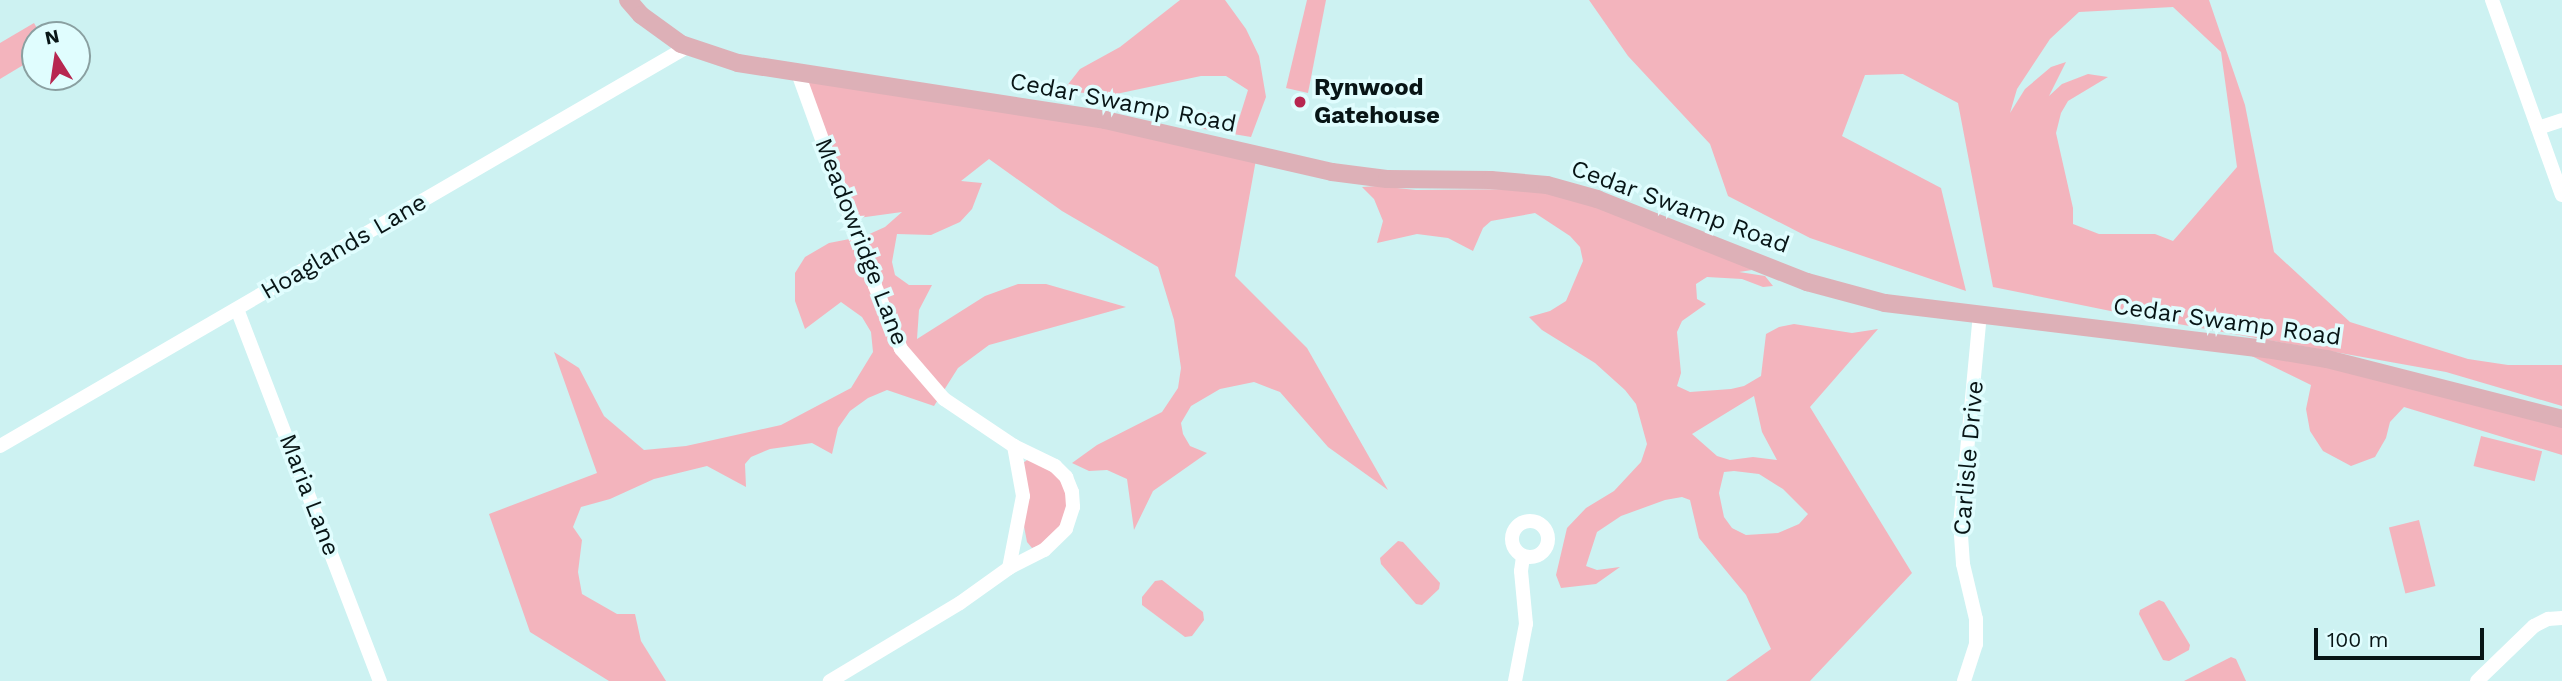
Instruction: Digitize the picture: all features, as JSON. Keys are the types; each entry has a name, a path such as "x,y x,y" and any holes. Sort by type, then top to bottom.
{"main road":[{"name":"Cedar Swamp Road","path":"628,0 641,15 687,47 738,63 1105,120 1332,172 1387,179 1491,180 1547,185 1597,199 1834,291 1885,303 2214,342 2327,359 2562,419"}],"street":[{"path":"2492,0 2562,195"},
{"name":"Hoaglands Lane","path":"0,446 687,47"},
{"name":"Meadowridge Lane","path":"798,73 879,297 901,349 944,399 1014,446 1055,466 1066,477 1072,492 1073,507 1066,529 1058,540 830,681"},
{"path":"2538,128 2562,120"},
{"name":"Maria Lane","path":"237,309 380,681"},
{"name":"Carlisle Drive","path":"1964,681 1976,644 1976,619 1963,564 1960,525 1980,315"},
{"path":"1009,568 1023,496 1014,446"},
{"path":"1515,681 1526,624 1521,570 1523,556"},
{"path":"2477,681 2534,626 2548,619 2562,618"}],"shaded area":[{"path":"1180,0 1225,0 1246,29 1259,56 1266,97 1251,137 1192,127 1207,112 1238,122 1248,90 1226,76 1201,76 1116,94 1062,92 1080,69 1120,47"},
{"path":"1307,0 1326,0 1308,93 1286,88"},
{"path":"1589,0 2209,0 2245,105 2274,252 2350,322 2468,359 2508,365 2562,365 2562,406 2446,372 2145,318 1993,287 1958,103 1903,74 1865,75 1842,136 1941,188 1966,291 1810,238 1728,196 1710,144 1628,56","holes":["2173,7 2221,52 2237,167 2173,241 2155,234 2099,234 2073,224 2073,208 2056,133 2061,113 2068,101 2108,77 2088,74 2062,84 2049,96 2066,62 2051,67 2025,89 2010,113 2017,89 2050,39 2079,12"]},
{"path":"21,31 21,66 0,79 0,43"},
{"path":"798,73 1257,154 1235,276 1307,348 1388,490 1328,447 1280,392 1254,382 1220,389 1191,406 1181,423 1183,434 1190,446 1207,453 1153,491 1134,530 1127,479 1107,470 1089,471 1072,463 1097,445 1162,412 1178,388 1181,368 1174,320 1158,267 1062,211 989,159 961,181 982,183 972,209 960,222 931,235 897,234 892,262 895,275 909,285 932,285 919,310 917,339 985,296 1018,284 1046,284 1126,307 989,345 958,368 934,406 887,390 868,398 850,411 838,428 832,454 812,443 770,449 751,457 745,464 746,487 707,466 654,479 610,499 581,507 573,527 582,540 578,572 582,594 617,614 635,614 641,641 666,681 609,681 530,632 489,514 597,473 554,352 579,368 604,416 644,450 686,446 781,425 851,388 873,352 871,332 862,317 841,302 805,329 795,301 795,273 805,257 829,243 865,236 885,227 902,212 851,219"},
{"path":"1362,187 1416,190 1533,189 1588,202 1718,251 1752,270 1739,272 1765,276 1773,286 1763,287 1742,279 1707,277 1696,284 1697,299 1706,304 1682,321 1677,332 1681,373 1677,386 1690,392 1731,389 1744,386 1761,376 1766,334 1779,327 1794,324 1852,333 1878,329 1810,407 1912,573 1810,681 1726,681 1771,649 1746,595 1699,538 1690,500 1682,497 1665,500 1621,516 1597,532 1586,566 1597,570 1620,567 1596,584 1561,588 1556,575 1567,528 1586,508 1614,491 1641,462 1647,444 1636,404 1625,390 1595,363 1542,330 1529,317 1550,311 1566,301 1583,261 1580,247 1570,236 1535,213 1491,221 1483,228 1473,251 1448,238 1417,234 1377,243 1383,221 1374,199","holes":["1754,396 1762,432 1777,460 1753,457 1730,460 1717,456 1692,434","1724,472 1759,474 1783,489 1808,514 1799,524 1778,533 1746,535 1732,528 1724,517 1719,493"]},
{"path":"2225,343 2562,419 2562,455 2404,407 2390,422 2386,438 2375,457 2351,466 2323,451 2310,431 2306,409 2311,385"},
{"path":"2481,436 2542,451 2535,481 2474,466"},
{"path":"1030,458 1056,472 1068,493 1067,520 1048,542 1032,548 1027,542 1024,526 1023,463"},
{"path":"2419,520 2435,586 2405,593 2389,527"},
{"path":"1398,541 1403,542 1440,583 1439,589 1422,605 1416,604 1381,564 1380,558"},
{"path":"1162,580 1203,612 1204,620 1192,636 1185,637 1142,605 1142,597 1155,581"},
{"path":"2159,600 2164,602 2190,645 2189,650 2169,661 2163,660 2139,614 2140,610"},
{"path":"2231,657 2236,659 2246,681 2184,681"}],"place":[{"name":"Rynwood Gatehouse","path":"1300,102"}]}
